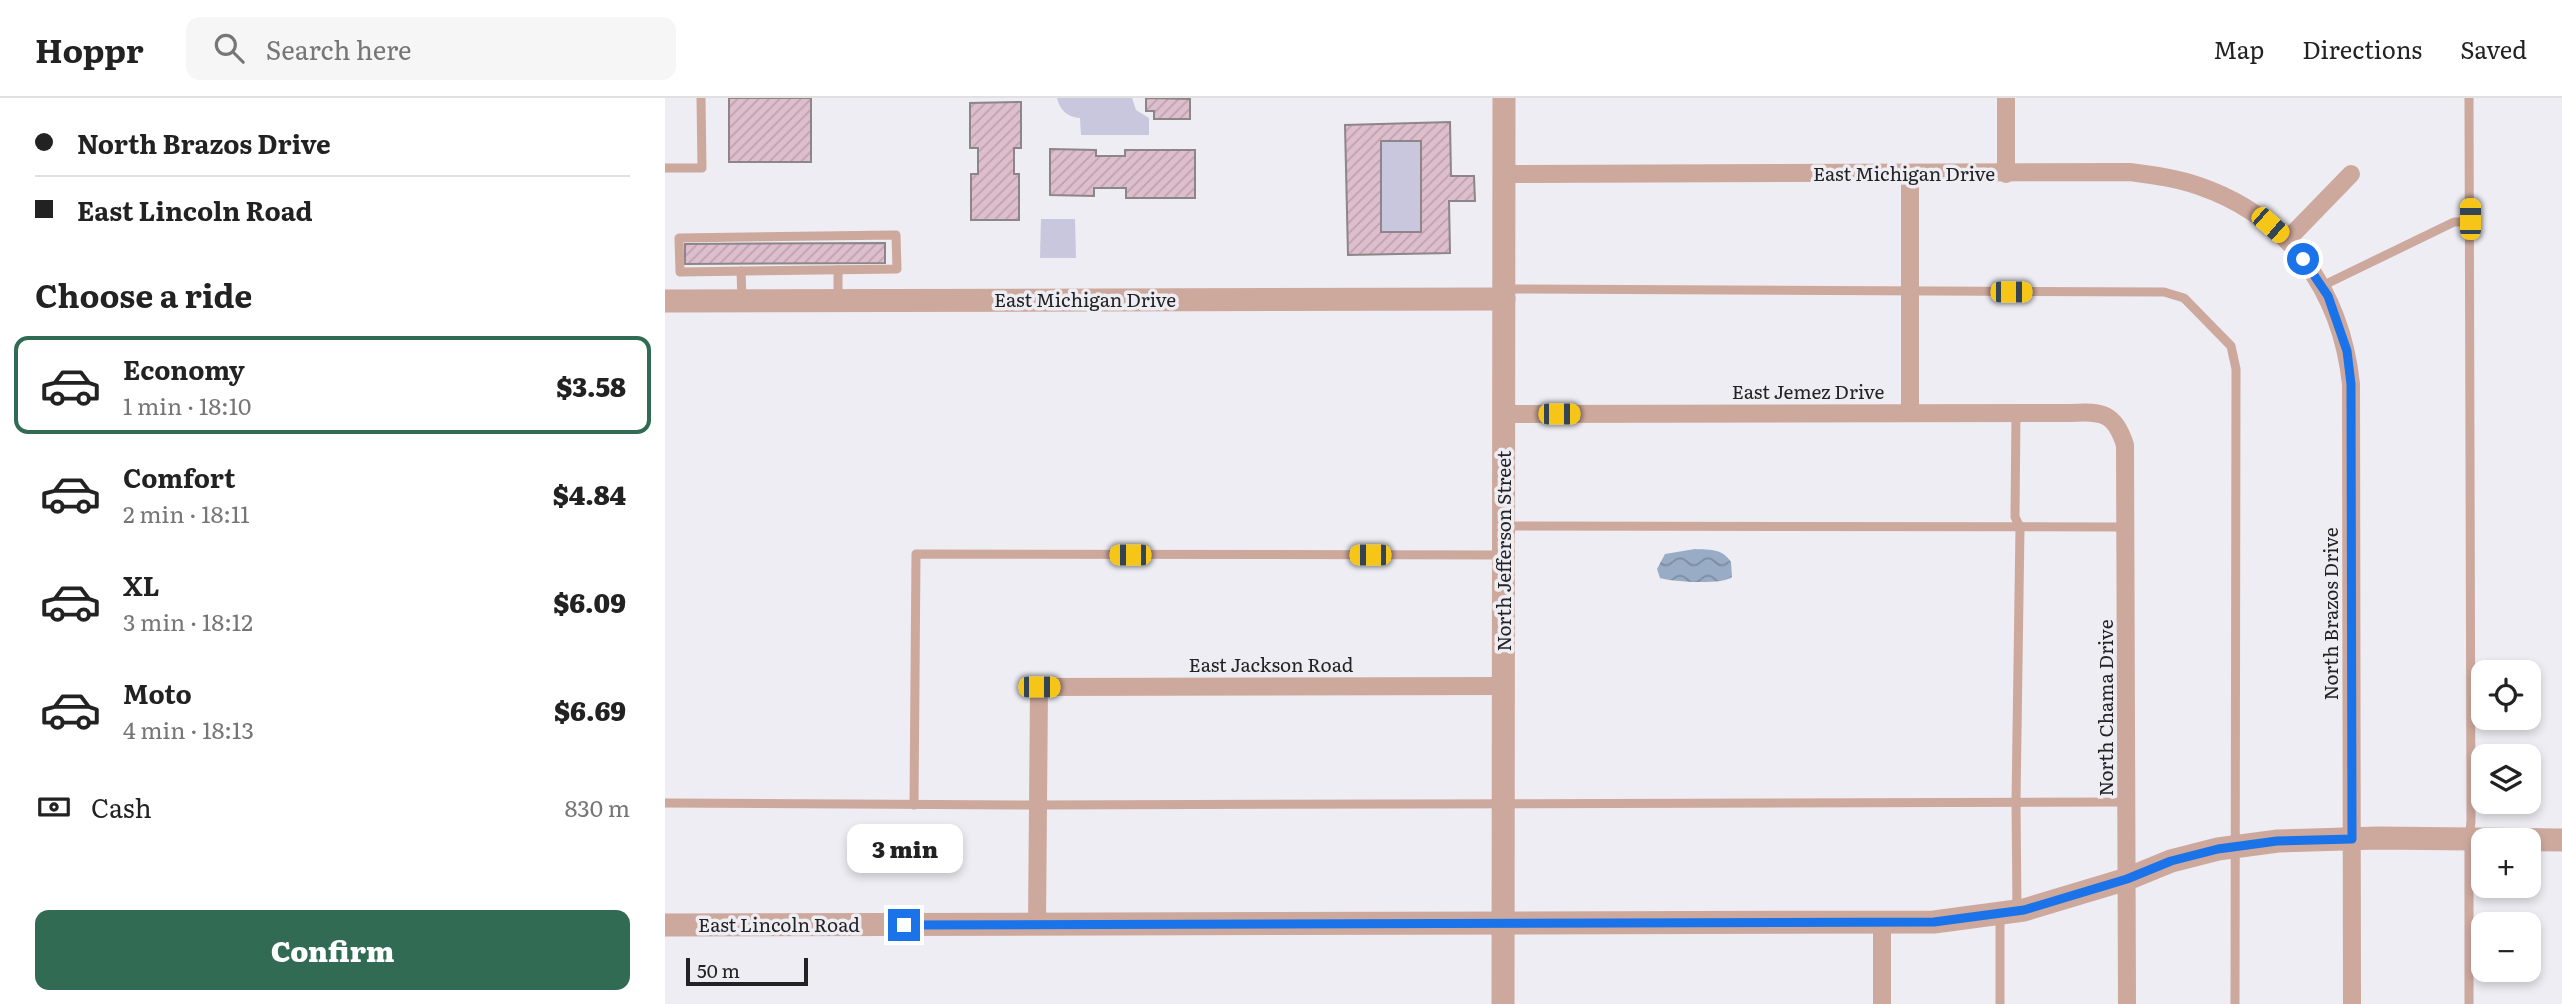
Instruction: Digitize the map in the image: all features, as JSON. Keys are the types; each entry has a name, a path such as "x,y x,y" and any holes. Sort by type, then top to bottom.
{"street":[{"name":"North Jefferson Street","path":"1503,1004 1504,98"},
{"path":"2006,98 2006,174"},
{"name":"East Michigan Drive","path":"1504,174 2130,172 2200,186 2270,225 2287,240"},
{"path":"1910,174 1910,412"},
{"path":"2287,240 2351,174"},
{"name":"North Brazos Drive","path":"2287,240 2328,296 2347,351 2351,384 2352,1004"},
{"name":"East Michigan Drive","path":"665,301 1504,294"},
{"name":"East Jemez Drive","path":"1505,414 2092,412 2110,417"},
{"name":"North Chama Drive","path":"2110,417 2120,429 2125,445 2127,1004"},
{"name":"East Jackson Road","path":"1038,805 1039,687 1504,686"},
{"path":"1037,925 1038,805"},
{"name":"East Lincoln Road","path":"665,925 1934,922 2008,912 2063,900 2171,861 2277,841 2562,840"},
{"path":"1882,922 1882,1004"}],"lane":[{"path":"665,168 702,167 701,98"},
{"path":"2469,98 2469,1004"},
{"path":"2322,286 2454,222 2470,222"},
{"path":"896,235 897,269 838,270 680,272 679,238 896,235"},
{"path":"838,270 838,300"},
{"path":"741,271 742,300"},
{"path":"1504,294 1910,292 2176,294 2184,298 2231,346 2236,369 2235,1004"},
{"path":"2000,1004 2016,802 2020,527 2015,517 2016,414"},
{"path":"1504,526 2126,527"},
{"path":"914,804 916,554 1504,555"},
{"path":"665,803 1038,805 2127,802"}],"shaded area":[{"path":"1057,98 1132,98 1136,110 1149,118 1149,135 1081,135 1080,118 1065,112"},
{"path":"1381,141 1421,141 1421,232 1381,232"},
{"path":"1041,219 1075,219 1076,258 1040,258"}],"water":[{"path":"1695,549 1724,554 1731,562 1732,577 1708,582 1660,578 1657,569 1665,554"}],"building":[{"path":"729,98 811,98 811,162 729,162"},
{"path":"1146,98 1190,99 1190,119 1154,119 1154,111 1146,111"},
{"path":"1021,102 1021,148 1014,148 1014,174 1019,174 1019,220 971,220 971,174 978,174 978,148 970,148 970,103"},
{"path":"1450,122 1451,176 1474,176 1475,201 1449,201 1450,253 1348,255 1345,125","holes":["1381,141 1421,141 1421,232 1381,232"]},
{"path":"1050,149 1096,150 1096,156 1125,156 1125,150 1195,150 1195,198 1126,198 1126,188 1094,188 1094,196 1050,195"},
{"path":"885,243 885,263 685,264 685,244"}],"route":[{"path":"904,925 1934,922 2024,910 2063,900 2171,861 2218,849 2277,841 2352,839 2351,384 2347,351 2328,296 2303,259"}]}
